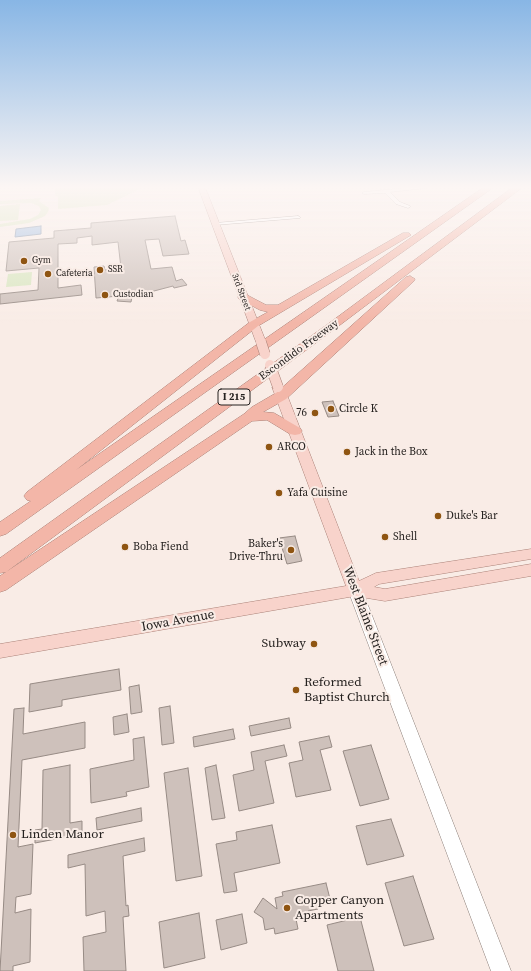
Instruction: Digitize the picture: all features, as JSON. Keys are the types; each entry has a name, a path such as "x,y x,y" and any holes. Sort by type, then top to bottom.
{"highway":[{"path":"0,522 255,326 282,307 409,232"},
{"name":"I 215","path":"0,530 426,232"},
{"name":"Escondido Freeway","path":"0,567 458,232"},
{"path":"0,585 249,417 362,324 460,232"},
{"path":"243,297 270,309 282,307"},
{"path":"249,417 270,416 295,432"}],"main road":[{"name":"3rd Street","path":"218,232 280,391"},
{"name":"West Blaine Street","path":"280,391 501,971"},
{"name":"Iowa Avenue","path":"0,651 355,590 376,579 531,554"},
{"name":"Iowa Avenue","path":"355,590 385,595 531,570"}],"green space":[{"path":"32,272 31,285 6,287 8,274"}],"water":[{"path":"16,232 41,232 41,234 15,237"}],"building":[{"path":"54,232 179,232 181,241 185,240 189,254 163,256 159,239 145,240 151,269 172,267 176,281 182,279 187,285 174,288 173,286 148,293 149,295 132,297 131,302 117,301 119,296 96,298 94,267 104,266 105,270 121,268 118,242 92,245 92,236 77,238 77,243 58,244 58,288 81,285 82,295 0,304 0,294 38,290 39,268 6,271 9,242 54,238"},
{"name":"Circle K","path":"333,401 339,416 328,417 322,402"},
{"name":"Baker's Drive-Thru","path":"295,536 302,561 287,564 279,538"},
{"path":"119,669 121,690 62,700 62,706 29,712 30,684"},
{"path":"139,685 142,712 131,714 129,687"},
{"path":"170,706 174,743 162,745 159,708"},
{"path":"24,708 23,734 85,722 85,748 22,760 18,847 33,844 31,894 16,897 15,913 31,909 30,962 13,966 13,971 0,971 14,709"},
{"path":"127,714 129,732 114,735 113,717"},
{"path":"289,718 291,728 251,736 249,726"},
{"path":"233,729 235,739 194,747 193,737"},
{"path":"329,736 332,747 320,750 331,790 296,797 289,763 303,760 299,742"},
{"path":"144,737 149,787 126,792 127,796 91,803 90,769 134,760 133,739"},
{"path":"284,745 287,756 265,761 274,803 239,811 233,775 254,770 251,752"},
{"path":"371,745 389,799 360,806 343,751"},
{"path":"70,765 70,823 82,821 82,834 35,843 35,830 42,829 43,770"},
{"path":"216,765 225,818 212,820 205,768"},
{"path":"188,768 202,876 176,881 164,773"},
{"path":"141,808 142,821 97,830 96,818"},
{"name":"Copper Canyon Apartments","path":"391,819 404,856 367,865 356,826"},
{"path":"272,825 280,863 234,873 237,891 224,893 216,844 237,840 236,832"},
{"path":"144,838 145,851 123,856 126,906 128,905 129,916 123,917 126,971 84,971 83,937 106,932 105,911 86,916 85,864 68,868 68,855"},
{"name":"Copper Canyon Apartments","path":"413,876 434,939 404,946 385,883"},
{"name":"Copper Canyon Apartments","path":"326,883 331,903 318,906 318,909 308,911 309,916 296,919 298,929 275,934 274,928 265,930 263,918 254,912 263,898 277,909 275,898 283,896 282,892"},
{"path":"199,913 205,958 164,968 159,922"},
{"path":"242,914 247,943 221,950 216,920"},
{"name":"Copper Canyon Apartments","path":"360,917 374,971 338,971 327,925"}],"place":[{"name":"Gym","path":"24,261"},
{"name":"SSR","path":"100,270"},
{"name":"Cafeteria","path":"48,274"},
{"name":"Custodian","path":"105,295"},
{"name":"Circle K","path":"331,409"},
{"name":"76","path":"315,413"},
{"name":"ARCO","path":"269,447"},
{"name":"Jack in the Box","path":"347,452"},
{"name":"Yafa Cuisine","path":"279,493"},
{"name":"Duke's Bar","path":"438,516"},
{"name":"Shell","path":"385,537"},
{"name":"Boba Fiend","path":"125,547"},
{"name":"Baker's Drive-Thru","path":"291,550"},
{"name":"Subway","path":"314,644"},
{"name":"Reformed Baptist Church","path":"296,690"},
{"name":"Linden Manor","path":"13,835"},
{"name":"Copper Canyon Apartments","path":"287,908"}]}
